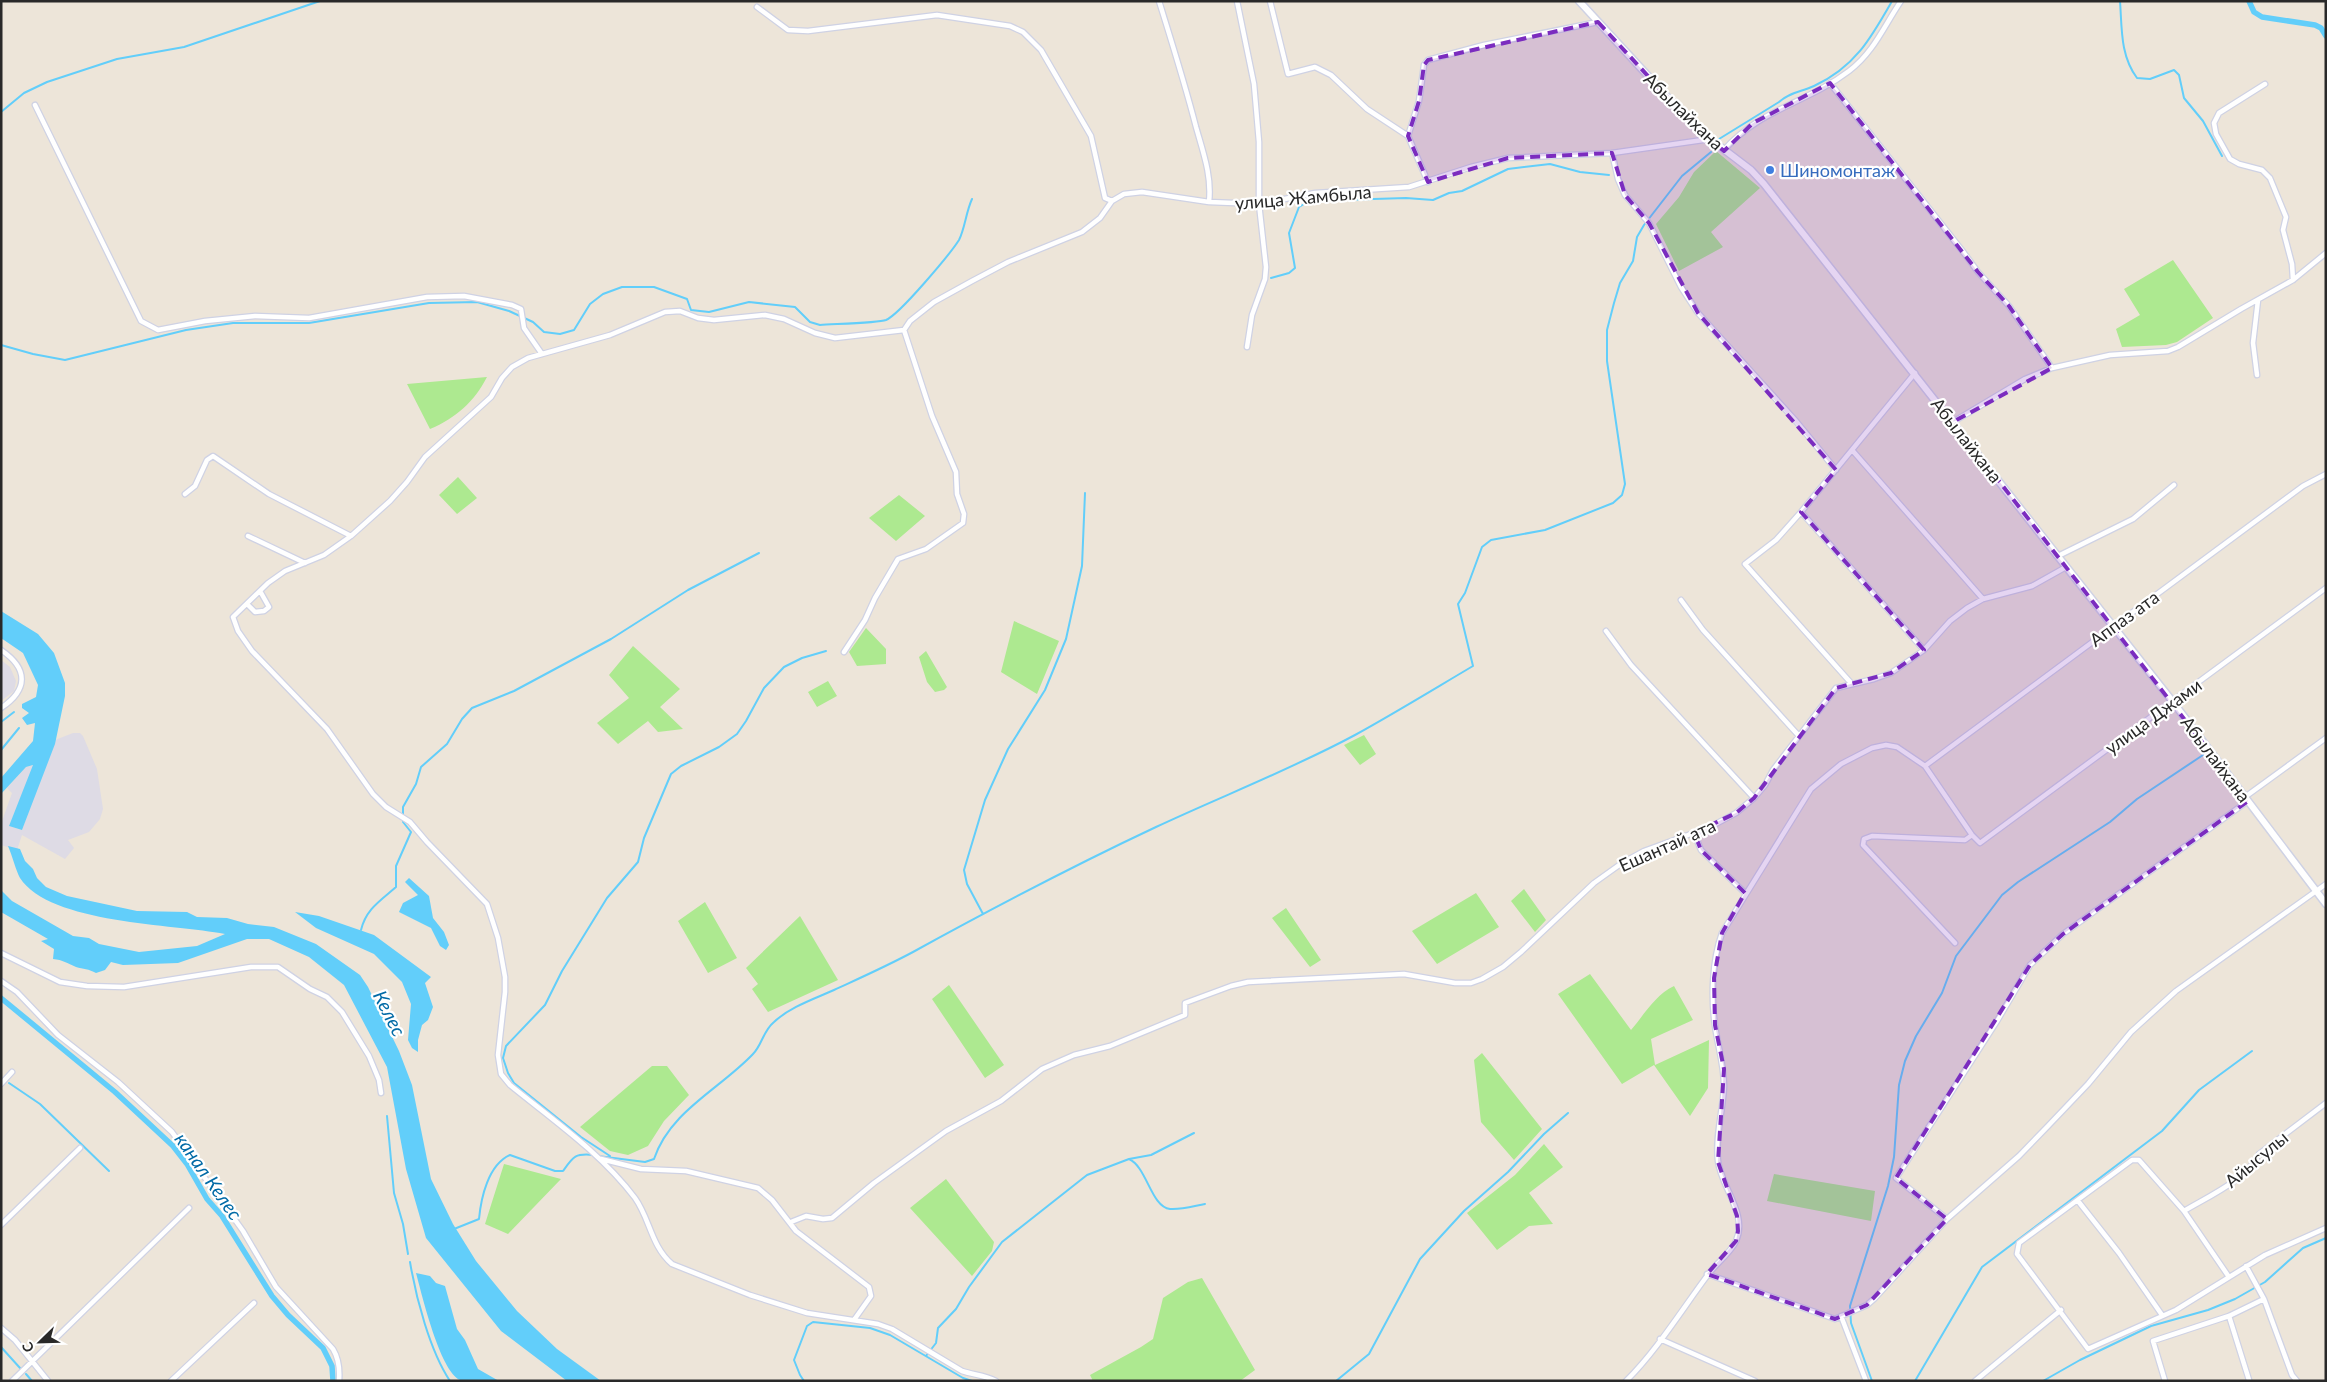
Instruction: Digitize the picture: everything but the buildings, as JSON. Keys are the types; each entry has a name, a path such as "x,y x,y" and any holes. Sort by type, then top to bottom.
{"main road":[{"name":"Абылайхана","path":"1579,1 1656,86 1710,139 1750,170 1764,184 2113,626 2326,904"}],"street":[{"path":"1159,1 1184,79 1206,164 1211,187 1209,202"},
{"path":"1237,1 1254,84 1259,142 1259,204 1265,279 1252,316 1248,348"},
{"path":"1270,1 1288,74 1315,67 1331,75 1367,109 1408,136 1428,182"},
{"path":"1724,150 1753,123 1830,83 1850,70 1868,52 1887,26 1901,1"},
{"path":"757,7 788,30 808,31 937,14 1010,26 1024,32 1041,50 1083,119 1094,145 1105,198 1112,201 1100,218 1082,232 1008,262 972,281 934,302 910,321 904,330 835,338 814,334 784,318 765,315 714,320 698,318 680,311 665,312 610,335 528,358 512,367 502,378 491,397 425,457 408,482 351,536 324,555 285,571 260,591 233,617 238,631 252,651 327,729 373,794 386,806 410,822 426,842 487,904 498,938 505,977 498,1055 502,1074 510,1085 600,1159 636,1199 657,1247 672,1264 750,1295 807,1313 854,1320 892,1329 962,1371 975,1375 986,1375 996,1381"},
{"path":"1408,136 1419,101 1424,65 1428,60 1484,45 1598,22"},
{"path":"1830,83 1978,272 2009,306 2052,368"},
{"path":"2265,84 2218,114 2214,123 2216,134 2230,159 2239,164 2262,170 2270,178 2286,217 2283,230 2292,264 2293,280"},
{"path":"35,105 141,321 158,330 205,321 256,316 309,318 426,297 464,296 512,305 521,309 524,328 542,354"},
{"name":"улица Жамбыла","path":"1112,201 1124,194 1142,192 1209,202 1259,204 1315,193 1409,187 1471,167 1508,158 1612,153 1710,139"},
{"path":"1612,153 1618,178 1626,195 1649,223 1681,286 1698,313 1795,420 1836,470"},
{"path":"1953,422 2026,379 2052,368 2110,355 2168,351 2293,280 2326,253"},
{"path":"2257,375 2253,343 2258,300"},
{"path":"844,652 866,620 875,598 898,559 926,549 963,523 964,514 957,494 956,472 932,416 904,330"},
{"path":"1851,683 1745,564 1776,540 1915,374"},
{"path":"1852,450 1983,599"},
{"path":"185,494 195,486 207,460 213,456 269,494 351,536"},
{"name":"Аппаз ата","path":"1925,766 2303,486 2325,477"},
{"path":"2058,556 2138,516 2174,485"},
{"path":"1801,512 1924,650"},
{"path":"248,536 305,563"},
{"name":"Ешантай ата","path":"791,1222 806,1216 823,1220 832,1218 874,1183 946,1131 1001,1101 1042,1069 1074,1055 1110,1046 1185,1015 1186,1004 1231,986 1248,982 1404,974 1455,983 1471,983 1482,979 1503,967 1594,884 1622,863 1644,851 1710,827 1736,813 1754,798 1765,785 1773,770 1836,688 1891,673 1924,650 1950,621 1983,599 2032,586 2066,567"},
{"name":"улица Джами","path":"1972,835 1980,843 2326,588"},
{"path":"247,604 256,612 264,611 269,606 260,591"},
{"path":"1681,600 1703,630 1799,736"},
{"path":"1606,631 1630,665 1754,798"},
{"path":"1,650 16,664 22,680 19,693 1,708"},
{"path":"1947,1219 1896,1178 1987,1037 2030,965 2063,934 2326,738"},
{"path":"1626,1381 1682,1313 1708,1274 1736,1241 1738,1230 1737,1216 1718,1162 1724,1069 1715,1025 1714,978 1717,947 1722,933 1745,893 1811,789 1841,764 1872,748 1886,744 1897,747 1925,766 1972,835 1965,840 1872,836 1864,839 1864,844 1955,943"},
{"path":"1694,833 1701,850 1745,893"},
{"path":"1708,1274 1835,1319 1871,1302 1947,1219 2019,1156 2088,1084 2116,1049 2154,1010 2176,991 2326,884"},
{"path":"1,953 60,982 87,986 124,987 251,967 278,967 310,989 327,997 342,1012 368,1056 379,1080 381,1093"},
{"path":"1,981 17,992 58,1035 123,1087 179,1140 243,1231 276,1287 333,1349 339,1366 339,1381"},
{"path":"1,1084 12,1072"},
{"name":"Айысулы","path":"2184,1211 2230,1182 2254,1164 2259,1154 2326,1103"},
{"path":"1,1225 80,1148"},
{"path":"600,1159 641,1168 686,1171 758,1188 772,1200 791,1222 796,1231 869,1287 871,1296 854,1320"},
{"path":"2229,1277 2184,1211 2139,1160 2132,1160 2019,1243 2018,1254 2088,1349 2176,1310 2265,1255 2326,1228"},
{"path":"2078,1201 2119,1253 2162,1315"},
{"path":"12,1381 189,1208"},
{"path":"2246,1266 2264,1299 2292,1375 2297,1381"},
{"path":"2165,1381 2153,1340 2230,1316 2264,1299"},
{"path":"171,1381 254,1303"},
{"path":"1975,1381 2061,1310"},
{"path":"1842,1316 1866,1381"},
{"path":"2230,1316 2249,1380"},
{"path":"1,1328 48,1381"},
{"path":"1660,1339 1755,1381"}],"highlighted area":[{"path":"1598,22 1697,129 1724,151 1753,123 1830,83 1978,272 2009,306 2052,368 1953,422 2248,801 2063,934 2030,965 1896,1178 1947,1219 1867,1305 1835,1319 1707,1274 1736,1241 1738,1231 1737,1216 1718,1162 1724,1069 1715,1025 1714,978 1722,933 1745,893 1701,850 1694,833 1736,813 1754,798 1836,688 1891,673 1924,650 1801,512 1836,470 1698,313 1649,223 1625,195 1612,153 1508,158 1428,182 1408,136 1419,101 1424,65 1428,60"}],"shaded area":[{"path":"1,660 10,667 16,681 14,691 1,701"},
{"path":"73,733 80,733 83,736 97,769 103,809 100,819 89,832 68,840 74,848 65,859 22,835 17,850 1,845 1,824 12,793 7,788 26,767 34,765 9,826 22,830 55,740"}],"green space":[{"path":"1716,151 1760,188 1711,232 1723,247 1679,271 1656,224 1679,197 1694,172"},
{"path":"2173,260 2213,318 2177,342 2166,345 2122,347 2116,329 2140,315 2124,289"},
{"path":"487,377 470,402 448,420 430,429 407,384"},
{"path":"458,477 477,498 457,514 439,495"},
{"path":"899,495 925,516 896,541 869,518"},
{"path":"1014,621 1059,641 1037,694 1001,672"},
{"path":"866,628 886,649 886,664 857,666 849,652"},
{"path":"633,646 680,689 660,707 683,729 658,732 648,721 618,744 597,723 629,698 609,675"},
{"path":"926,651 947,687 944,690 935,692 927,682 919,657"},
{"path":"828,681 837,696 817,707 808,692"},
{"path":"1364,735 1376,754 1360,765 1344,745"},
{"path":"1524,889 1546,920 1535,932 1511,901"},
{"path":"1476,893 1499,927 1437,964 1412,931"},
{"path":"705,902 737,958 708,973 678,921"},
{"path":"1286,908 1321,960 1310,967 1272,918"},
{"path":"800,916 838,980 768,1012 752,989 758,984 746,968"},
{"path":"1590,974 1631,1030 1655,1000 1674,986 1693,1020 1651,1039 1655,1065 1709,1040 1708,1088 1690,1116 1654,1065 1622,1084 1558,994"},
{"path":"949,985 1004,1065 985,1078 932,999"},
{"path":"1482,1053 1542,1129 1514,1160 1481,1122 1474,1060"},
{"path":"652,1066 667,1066 689,1095 664,1121 648,1146 628,1155 610,1151 580,1127"},
{"path":"1544,1144 1563,1167 1529,1193 1553,1224 1529,1226 1497,1250 1467,1213 1515,1175"},
{"path":"504,1164 561,1179 508,1234 485,1224"},
{"path":"1774,1174 1875,1191 1871,1221 1767,1201"},
{"path":"946,1179 994,1242 992,1251 972,1276 910,1208"},
{"path":"1202,1278 1255,1370 1240,1381 1093,1381 1090,1375 1153,1339 1163,1298 1188,1282"}],"water":[{"path":"1,611 38,634 54,653 65,683 65,696 55,744 22,830 9,826 33,765 26,767 1,794 1,778 33,741 35,723 27,725 22,718 29,713 22,708 22,704 36,697 38,685 23,653 1,638"},
{"name":"Келес","path":"8,846 20,849 25,861 46,887 67,896 137,911 187,912 197,917 227,918 248,924 274,927 316,944 360,975 368,987 399,1051 412,1085 431,1179 453,1224 476,1261 517,1311 557,1349 601,1381 567,1381 501,1331 426,1238 406,1169 387,1067 344,985 309,957 269,939 247,939 178,963 123,965 111,962 105,970 96,973 53,959 54,949 41,941 48,939 1,912 1,890 12,901 73,936 89,938 99,944 139,952 197,946 225,934 115,920 58,905 35,893 20,878"},
{"path":"409,878 429,896 433,918 444,932 449,945 446,950 440,946 431,928 399,912 403,903 418,895 405,882"},
{"path":"295,912 319,916 374,935 431,977 425,983 433,1007 428,1020 422,1025 418,1040 418,1052 412,1048 408,1040 411,1004 402,982 374,954 316,928"},
{"path":"416,1273 430,1276 436,1283 445,1286 457,1329 465,1340 478,1369 499,1381 460,1380 453,1374 439,1348 427,1314"}],"waterway":[{"path":"1,112 24,93 47,82 117,59 184,47 320,1"},
{"path":"1719,139 1787,96 1814,86 1841,70 1869,39 1892,1"},
{"path":"2120,1 2125,51 2131,69 2137,78 2150,79 2174,70 2179,75 2184,98 2203,121 2222,156"},
{"path":"2249,1 2254,12 2262,17 2315,25 2321,28 2326,36"},
{"path":"598,1156 645,1162 654,1159 661,1142 684,1114 740,1067 756,1050 770,1026 795,1008 893,962 1125,842 1330,748 1473,666 1458,604 1465,593 1482,547 1491,540 1545,530 1613,503 1622,495 1625,484 1607,361 1607,330 1614,303 1620,283 1633,261 1637,237 1644,225 1682,176 1711,152"},
{"path":"1271,278 1289,273 1295,268 1289,233 1299,207 1309,201 1406,198 1433,200 1449,193 1462,191 1508,169 1550,164 1580,172 1609,175"},
{"path":"1,345 65,360 186,330 233,323 309,323 429,303 477,302 509,311 533,322 544,332 560,334 574,330 590,304 603,294 622,287 654,287 687,299 691,310 709,312 749,302 795,307 810,322 820,325 881,321 886,320 902,307 954,247 961,235 972,199"},
{"path":"983,914 967,884 964,870 985,800 1008,749 1045,690 1066,639 1082,566 1085,493"},
{"path":"361,930 370,911 396,887 396,866 411,832 403,822 403,807 416,784 421,767 447,744 462,719 472,708 514,691 611,639 688,590 759,553"},
{"path":"610,1156 581,1137 514,1083 503,1058 506,1046 545,1005 562,971 607,898 638,862 644,838 671,774 681,766 719,747 737,734 764,688 784,667 802,658 826,651"},
{"path":"1,722 14,712"},
{"path":"1,750 19,728"},
{"path":"1872,1381 1851,1323 1850,1306 1888,1186 1894,1157 1899,1085 1905,1061 1916,1036 1942,993 1956,956 2002,895 2018,882 2110,822 2137,799 2203,755"},
{"name":"канал Келес","path":"1,998 115,1092 173,1146 187,1164 207,1199 222,1216 272,1296 288,1315 323,1348 332,1366 333,1381"},
{"path":"1915,1381 1982,1267 2162,1131 2199,1090 2252,1051"},
{"path":"9,1083 40,1104 109,1171"},
{"path":"1336,1381 1369,1354 1420,1259 1464,1211 1508,1172 1544,1134 1568,1113"},
{"path":"387,1116 394,1193 403,1224 408,1254"},
{"path":"1129,1159 1151,1155 1194,1133"},
{"path":"454,1229 479,1219 484,1192 491,1174 496,1166 510,1155 555,1171 563,1171 572,1159 578,1155 593,1155"},
{"path":"926,1356 936,1343 938,1328 956,1309 969,1287 1002,1242 1087,1175 1129,1159 1135,1163 1153,1194 1164,1207 1179,1209 1205,1204"},
{"path":"2043,1381 2080,1360 2151,1326 2208,1310 2235,1299 2265,1282 2303,1248 2326,1238"},
{"path":"410,1262 416,1292 430,1340 450,1381"},
{"path":"804,1381 794,1360 807,1326 813,1322 870,1328 890,1335 963,1378 972,1381"},
{"path":"1,1347 20,1368"},
{"path":"26,1374 32,1381"}],"place":[{"name":"Шиномонтаж","path":"1770,170"}]}
